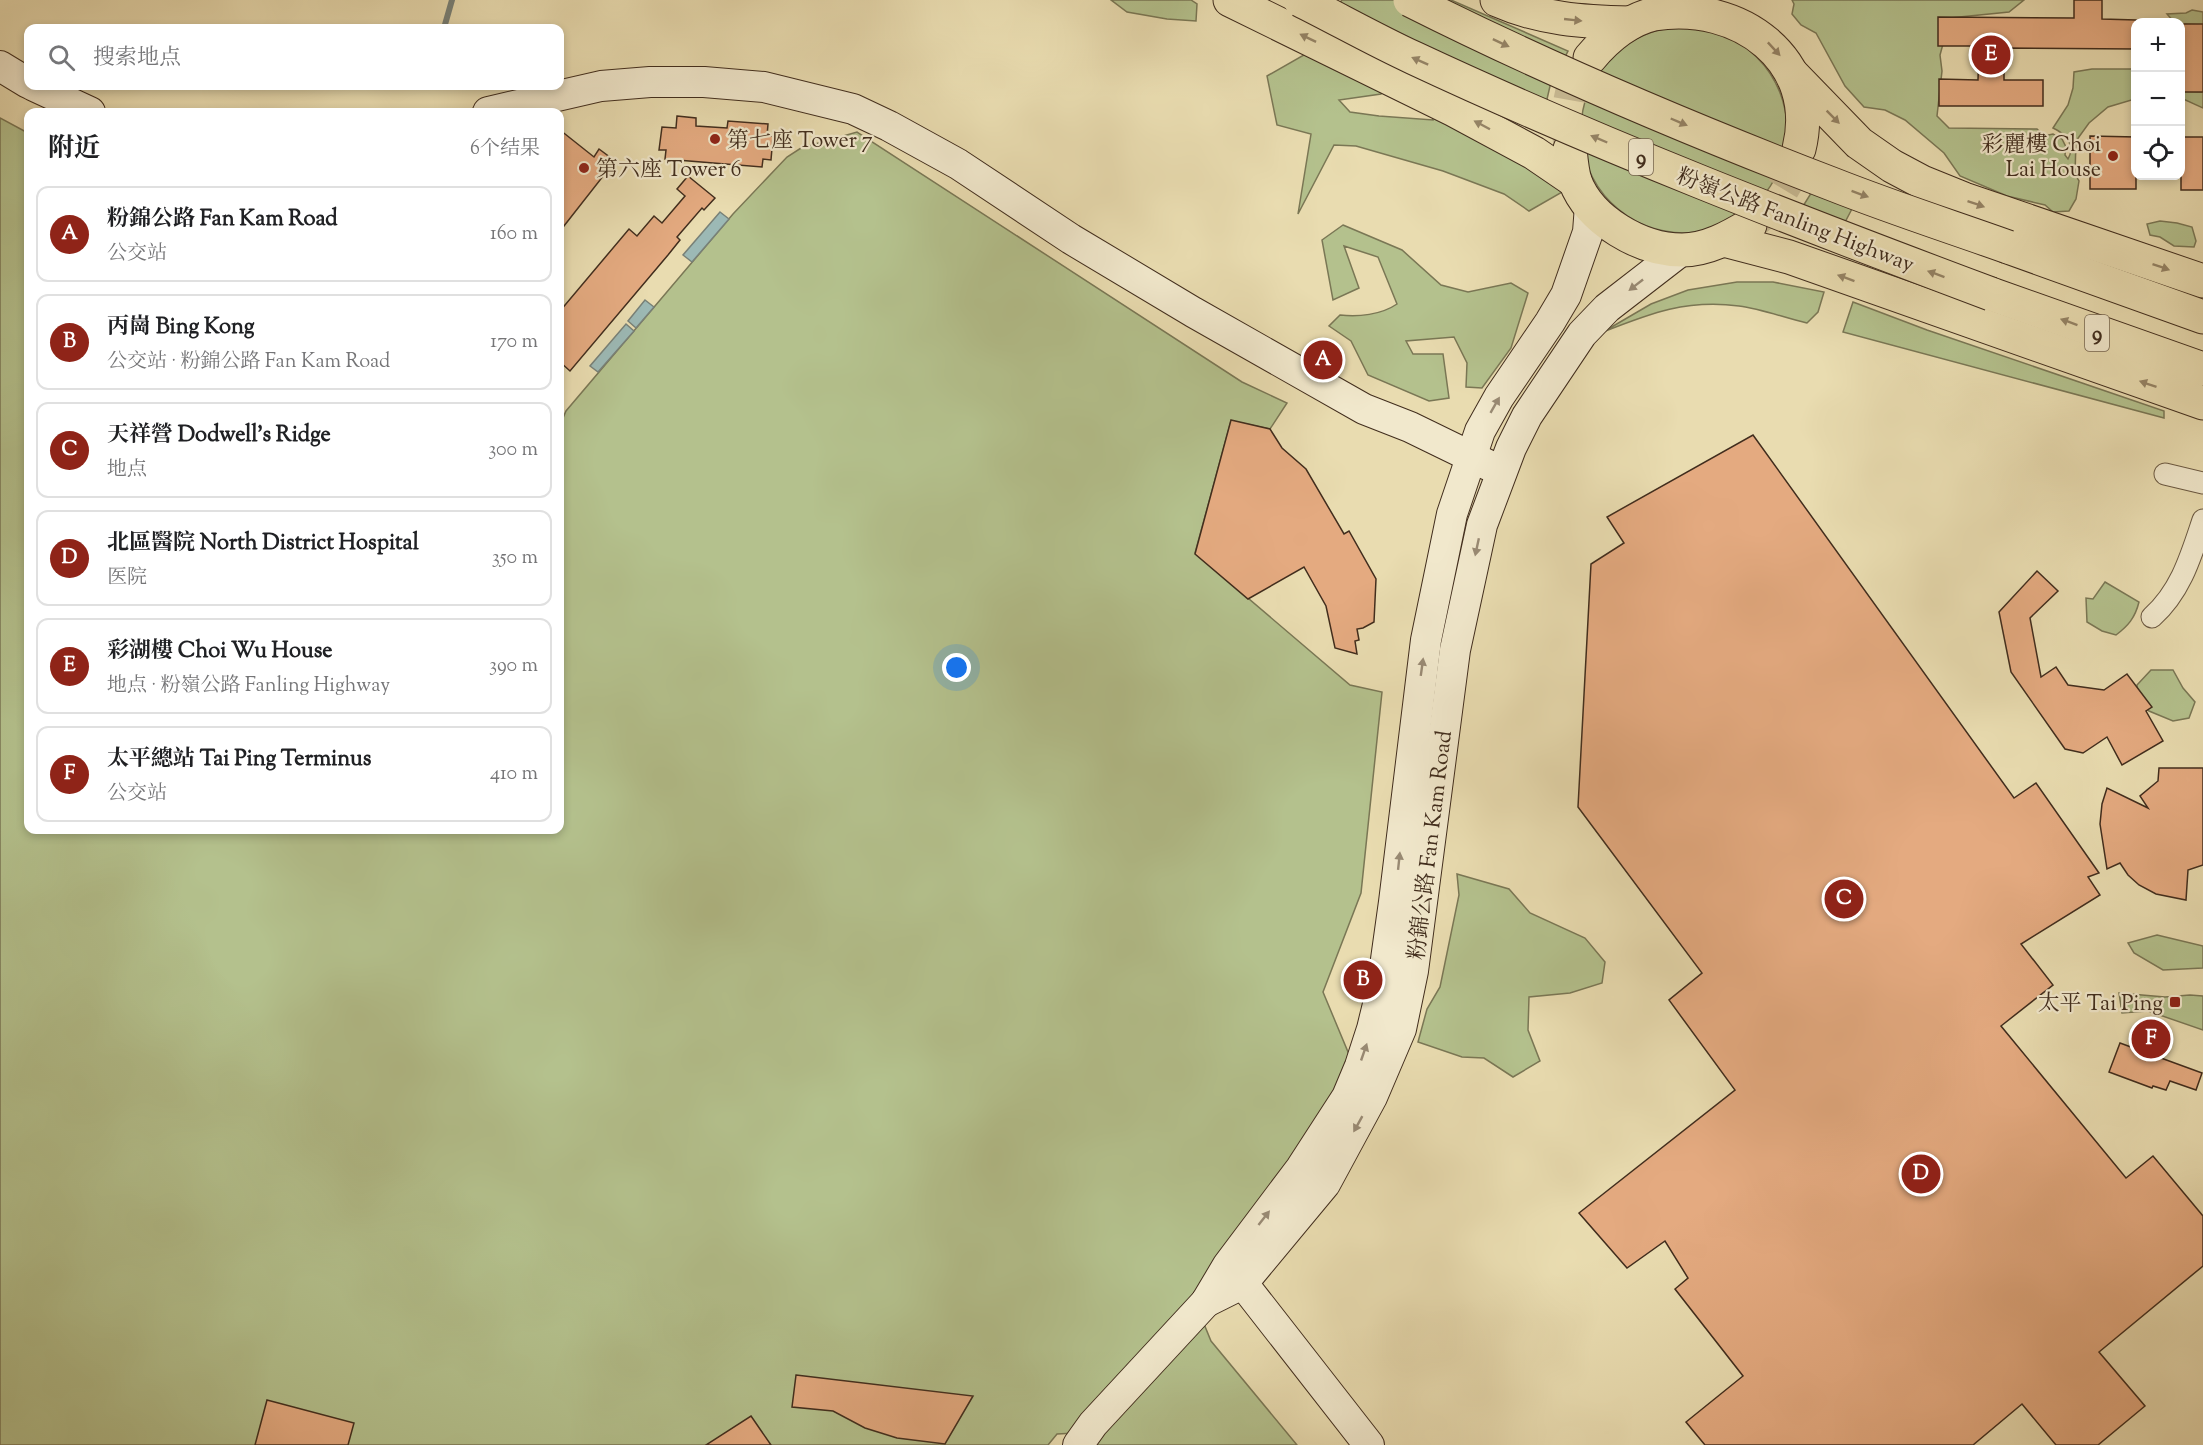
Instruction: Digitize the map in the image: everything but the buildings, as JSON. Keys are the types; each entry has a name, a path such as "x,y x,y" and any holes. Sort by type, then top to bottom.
{"main road":[{"path":"1230,0 1454,110 1534,153 1578,179 1610,224 1634,238 1657,246 1682,250 1737,232 1789,257 2203,403"},
{"name":"粉嶺公路 Fanling Highway","path":"1300,0 1412,57 1670,170 1820,230 1991,294 2203,369"},
{"name":"粉嶺公路 Fanling Highway","path":"1410,0 1555,69 1832,184 2203,317"},
{"path":"1497,0 1520,10 1574,21 1683,10 1708,11 1726,15 1745,14 1782,58 1793,75 1859,143 1892,165 1922,182 1964,199 2203,281"},
{"path":"1590,58 1602,44 1648,12"},
{"path":"0,66 24,81"},
{"path":"1793,75 1801,101 1803,131 1799,149"},
{"path":"505,108 601,86 704,82 764,87 853,109 958,164 1071,239 1193,312 1364,408 1417,430 1467,467 1498,481"},
{"path":"43,90 81,108"},
{"name":"粉錦公路 Fan Kam Road","path":"1235,1274 1347,1097 1372,1029 1382,988 1393,914 1426,640 1445,541 1480,431 1499,397 1566,295 1588,232 1578,179"},
{"name":"粉錦公路 Fan Kam Road","path":"1078,1445 1093,1424 1206,1302 1325,1184 1372,1097 1401,1029 1413,971 1455,650 1482,525 1510,448 1527,416 1582,334 1607,308 1682,250"},
{"path":"1235,1274 1369,1445"}],"street":[{"path":"2165,474 2203,483"},
{"path":"2152,617 2174,594 2185,571 2203,520"}],"green space":[{"path":"1111,0 1191,0 1197,4 1196,21 1127,12"},
{"path":"1342,0 1451,0 1568,51 1550,86 1545,108 1323,22"},
{"path":"1792,0 2024,0 2009,12 1950,18 1940,55 1942,71 1937,116 1949,128 2037,129 2044,136 2053,134 2062,139 2068,159 2071,149 2068,140 2053,128 2068,105 2073,88 2074,72 2092,69 2131,69 2131,100 2108,107 2089,123 2076,141 2075,174 2079,181 2076,199 2069,211 2053,212 2045,205 2007,196 1960,176 1944,153 1905,120 1885,110 1864,107 1845,86 1816,33 1801,25 1792,14 1794,4"},
{"path":"2192,10 2203,12 2203,25 2185,24 2185,18 2170,18 2167,14 2186,13"},
{"path":"1674,27 1694,27 1714,31 1733,39 1757,57 1770,73 1779,90 1787,120 1783,160 1779,170 1770,187 1757,203 1733,221 1714,229 1694,233 1674,233 1654,229 1635,221 1619,210 1604,195 1593,179 1585,160 1581,140 1581,120 1585,100 1593,81 1604,65 1619,50 1635,39 1654,31"},
{"path":"1316,33 1394,72 1381,94 1339,100 1350,112 1433,120 1427,87 1564,191 1529,211 1504,194 1443,171 1356,146 1334,145 1298,214 1311,134 1277,125 1267,76 1304,55"},
{"path":"2185,91 2203,92 2203,108 2185,100"},
{"path":"0,118 24,131 24,834 564,834 564,416 733,214 787,157 801,148 857,132 1242,382 1287,403 1270,429 1231,421 1195,553 1350,685 1382,692 1361,893 1323,992 1353,1064 1195,1302 1211,1341 1297,1445 1085,1445 1094,1432 1057,1434 1048,1445 0,1445"},
{"path":"1818,166 1865,184 1831,249 1800,211 1810,195"},
{"path":"2160,221 2192,227 2196,241 2194,247 2174,246 2160,237 2150,235 2147,224"},
{"path":"1343,225 1402,250 1441,285 1468,292 1511,283 1528,293 1511,348 1482,388 1466,387 1467,363 1454,337 1406,341 1413,354 1443,354 1449,398 1429,401 1368,375 1351,341 1329,326 1340,315 1369,314 1384,311 1397,304 1378,257 1344,246 1359,288 1333,300 1322,240"},
{"path":"1737,282 1773,282 1824,292 1818,312 1807,323 1748,307 1703,304 1670,309 1603,332 1651,304 1688,290"},
{"path":"1853,302 1927,330 2164,411 2164,418 1843,332"},
{"path":"2105,582 2139,602 2130,621 2116,635 2102,631 2087,622 2086,598 2093,599"},
{"path":"2151,670 2173,670 2183,688 2195,702 2189,718 2173,721 2149,711 2138,699 2137,685"},
{"path":"1457,874 1509,889 1530,913 1585,938 1605,962 1602,983 1570,993 1529,997 1528,1030 1540,1061 1513,1077 1484,1058 1462,1057 1418,1042 1427,1009 1440,987 1459,895"},
{"path":"2157,935 2203,946 2203,968 2163,970 2134,953 2128,943"},
{"path":"2119,993 2165,997 2203,996 2203,1030 2148,1011 2122,1013"}],"water":[{"path":"720,212 729,219 692,262 683,255"},
{"path":"645,300 654,307 636,328 628,321"},
{"path":"626,324 634,331 598,372 590,366"}],"waterway":[{"path":"445,24 452,0"}],"tunnel":[{"path":"1570,149 1568,123 1572,90 1590,58"},
{"path":"1750,225 1768,209 1781,192 1799,149"}],"place":[{"name":"彩湖樓 Choi Wu House","path":"1991,55"},
{"name":"第七座 Tower 7","path":"715,139"},
{"name":"彩麗樓 Choi Lai House","path":"2113,156"},
{"name":"第六座 Tower 6","path":"584,168"},
{"name":"粉錦公路 Fan Kam Road","path":"1323,360"},
{"name":"天祥營 Dodwell's Ridge","path":"1844,899"},
{"name":"丙崗 Bing Kong","path":"1363,980"},
{"name":"太平 Tai Ping","path":"2175,1002"},
{"name":"太平總站 Tai Ping Terminus","path":"2151,1039"},
{"name":"北區醫院 North District Hospital","path":"1921,1174"}]}
